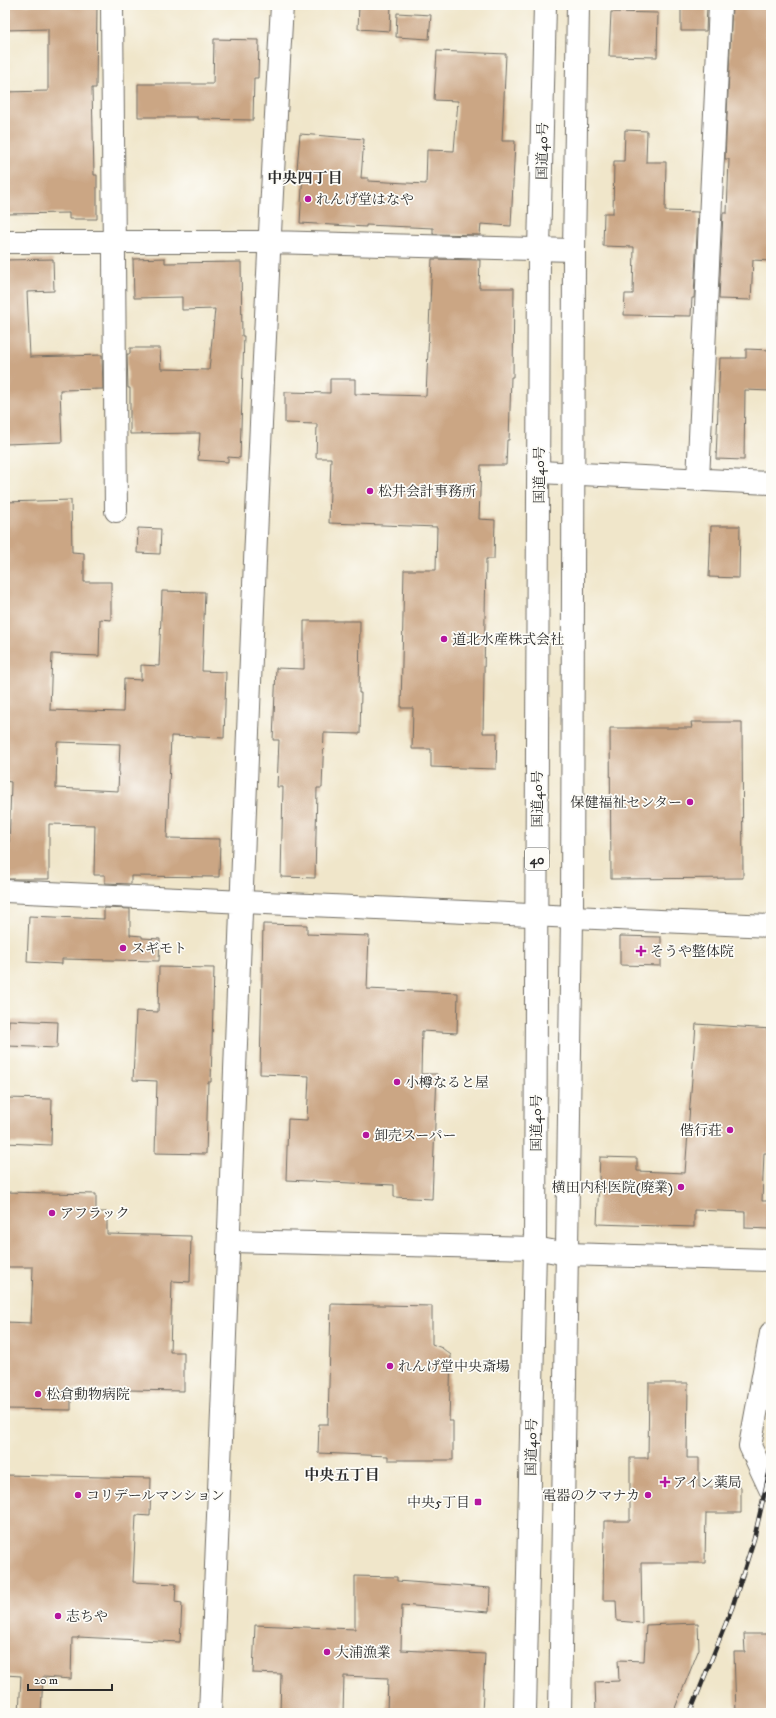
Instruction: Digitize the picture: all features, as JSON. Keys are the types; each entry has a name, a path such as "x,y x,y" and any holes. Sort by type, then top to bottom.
{"main road":[{"path":"112,5 116,511"},
{"path":"210,1713 230,1241 255,533 282,5"},
{"name":"国道40号","path":"525,1713 535,1248 539,249 545,5"},
{"path":"560,1713 567,1254 566,1207 572,917 574,250 578,5"},
{"path":"698,480 720,5"},
{"path":"5,242 269,242 574,250"},
{"path":"539,472 771,483"},
{"path":"5,891 771,926"},
{"path":"230,1241 535,1248 567,1254 771,1260"},
{"path":"771,1333 750,1446 771,1491"}],"building":[{"path":"5,5 97,5 96,88 92,88 94,175 97,175 97,219 69,219 69,213 5,214 5,92 48,91 48,29 5,30"},
{"path":"359,5 391,5 390,31 358,29"},
{"path":"681,5 707,5 706,31 681,31"},
{"path":"732,5 771,5 771,261 753,260 751,300 719,299 723,213 727,213 729,159 725,159"},
{"path":"611,12 658,13 657,57 609,56"},
{"path":"397,13 431,15 429,39 396,37"},
{"path":"214,39 259,40 258,78 254,78 253,120 198,119 198,117 138,117 138,84 213,84"},
{"path":"437,51 506,54 502,141 515,141 511,226 481,224 480,235 433,234 433,228 366,225 366,227 300,223 303,170 297,169 300,134 364,139 361,178 368,178 368,181 426,184 427,150 454,151 458,101 434,100"},
{"path":"625,130 647,131 646,162 666,162 665,211 698,212 694,298 692,298 691,316 624,315 625,294 633,294 634,247 603,246 604,213 613,213 614,161 624,161"},
{"path":"165,258 165,263 241,262 242,336 244,336 240,458 228,457 228,462 198,460 200,433 130,434 130,388 128,388 127,354 130,354 130,348 160,348 161,369 209,370 215,309 182,310 182,297 134,298 133,259"},
{"path":"53,259 54,291 27,292 30,357 102,355 103,389 60,390 62,442 5,444 5,260"},
{"path":"432,259 480,260 479,288 514,288 513,377 511,377 509,440 507,440 506,465 481,465 479,519 495,520 494,559 486,559 483,733 497,733 496,769 431,767 431,749 412,749 413,708 401,708 404,570 436,570 437,527 329,523 331,458 316,458 317,424 285,423 285,392 330,393 330,379 355,379 355,394 426,396"},
{"path":"746,349 771,350 771,391 745,390 744,460 716,459 720,358 746,358"},
{"path":"71,500 72,552 84,553 84,582 111,582 111,620 100,619 99,656 52,654 50,710 123,712 124,679 141,680 141,665 159,666 162,591 205,592 202,671 226,672 224,738 171,736 167,838 220,839 219,877 131,876 131,884 105,883 105,875 94,875 95,825 49,824 49,879 5,879 5,850 9,850 11,782 5,781 5,502","holes":["57,742 120,744 118,791 56,788"]},
{"path":"711,526 740,526 739,578 709,577"},
{"path":"138,528 161,529 160,554 137,553"},
{"path":"304,621 360,621 360,734 324,733 322,788 317,788 315,878 281,877 283,787 277,787 279,740 273,740 276,668 304,669"},
{"name":"保健福祉センター","path":"691,722 742,722 743,878 611,879 610,728 692,728"},
{"path":"104,908 130,909 130,935 142,936 142,938 160,939 159,961 62,959 62,964 27,962 29,916 104,919"},
{"path":"263,924 307,925 307,934 369,936 367,989 458,993 457,1033 422,1031 421,1074 437,1074 432,1199 394,1197 394,1185 286,1180 288,1119 307,1120 309,1076 260,1074"},
{"name":"そうや整体院","path":"620,936 661,937 661,966 620,965"},
{"path":"159,967 214,968 211,1082 208,1082 206,1154 155,1153 157,1081 133,1080 136,1011 158,1012"},
{"path":"9,1020 58,1022 57,1048 8,1046"},
{"path":"696,1024 771,1029 771,1153 764,1153 762,1201 770,1201 769,1229 745,1228 745,1212 694,1210 694,1227 597,1224 600,1157 637,1158 637,1171 685,1173"},
{"path":"5,1098 52,1099 51,1145 5,1143"},
{"path":"5,1192 96,1194 96,1212 107,1212 107,1234 191,1236 190,1282 172,1281 170,1352 184,1352 184,1391 71,1389 71,1410 5,1409 5,1322 31,1323 33,1267 5,1267"},
{"path":"331,1304 432,1306 432,1344 442,1348 451,1355 449,1421 453,1421 453,1460 388,1460 388,1456 318,1453 319,1424 328,1424"},
{"path":"649,1383 688,1383 687,1458 699,1458 699,1487 741,1487 741,1513 706,1513 705,1563 641,1563 642,1623 617,1621 616,1600 603,1600 604,1521 630,1521 630,1458 648,1458"},
{"path":"5,1475 151,1478 150,1516 136,1515 133,1582 176,1584 175,1602 182,1603 180,1642 78,1637 72,1638 71,1679 43,1677 41,1713 19,1713 21,1676 5,1675"},
{"path":"355,1576 397,1577 397,1581 490,1588 489,1612 402,1605 401,1650 485,1654 482,1713 387,1713 388,1678 344,1676 343,1713 280,1713 281,1674 253,1673 255,1625 355,1629"},
{"path":"698,1623 699,1649 673,1713 596,1713 595,1682 619,1681 618,1660 644,1661 646,1625"},
{"path":"744,1634 771,1634 771,1713 736,1713 734,1652 745,1652"}],"railway":[{"path":"690,1713 732,1608 754,1539 771,1465"}],"place":[{"name":"れんげ堂はなや","path":"308,199"},
{"name":"松井会計事務所","path":"370,491"},
{"name":"道北水産株式会社","path":"444,639"},
{"name":"保健福祉センター","path":"690,802"},
{"name":"スギモト","path":"123,948"},
{"name":"そうや整体院","path":"641,951"},
{"name":"小樽なると屋","path":"397,1082"},
{"name":"偕行荘","path":"730,1130"},
{"name":"卸売スーパー","path":"366,1135"},
{"name":"横田内科医院(廃業)","path":"681,1187"},
{"name":"アフラック","path":"52,1213"},
{"name":"れんげ堂中央斎場","path":"390,1366"},
{"name":"松倉動物病院","path":"38,1394"},
{"name":"アイン薬局","path":"665,1482"},
{"name":"コリデールマンション","path":"78,1495"},
{"name":"電器のクマナカ","path":"648,1495"},
{"name":"中央5丁目","path":"478,1502"},
{"name":"志ちや","path":"58,1616"},
{"name":"大浦漁業","path":"327,1652"}],"district":[{"name":"中央四丁目","path":"305,178"},
{"name":"中央五丁目","path":"342,1475"}]}
